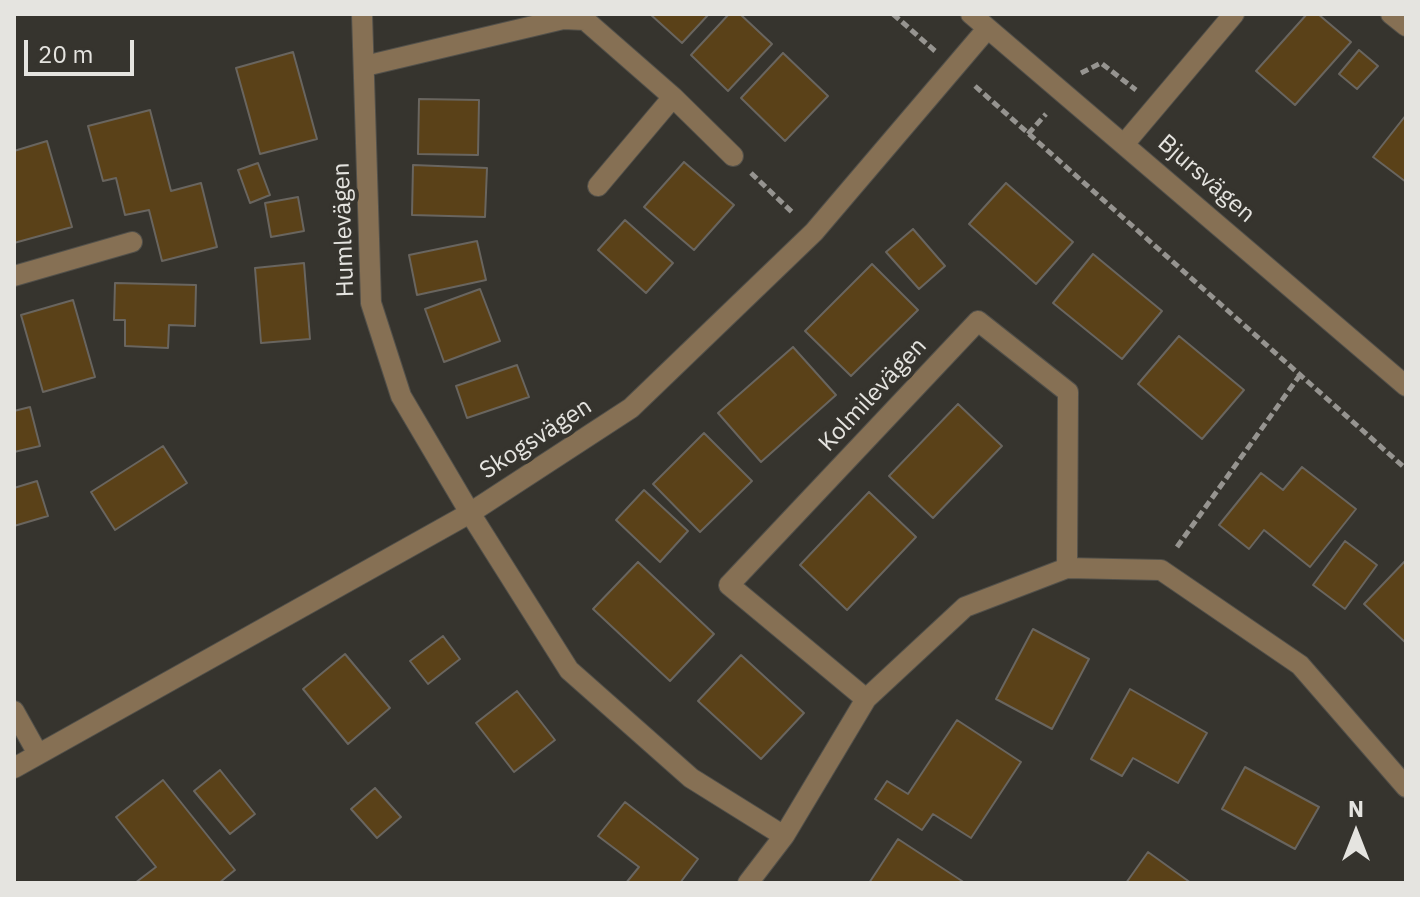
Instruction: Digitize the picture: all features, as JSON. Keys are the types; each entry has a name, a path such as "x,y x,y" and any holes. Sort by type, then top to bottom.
{"street":[{"name":"Humlevägen","path":"362,14 371,303 401,396 470,513"},
{"name":"Bjursvägen","path":"971,14 1406,386"},
{"path":"1125,143 1234,14"},
{"path":"1391,14 1406,26"},
{"path":"365,66 563,19 585,20 673,97 733,156"},
{"name":"Skogsvägen","path":"14,768 470,513 631,408 814,232 987,29"},
{"path":"598,186 673,97"},
{"path":"14,276 132,242"},
{"name":"Kolmilevägen","path":"866,699 729,585 978,321 1068,392 1067,568"},
{"path":"470,513 569,670 691,778 784,836"},
{"path":"748,883 784,836 866,699 965,607 1067,568 1161,570 1300,665 1406,787"},
{"path":"14,711 38,754"}],"path":[{"path":"893,14 1406,469"},
{"path":"733,156 814,232"},
{"path":"1161,570 1300,375"}],"building":[{"path":"650,14 709,14 682,43"},
{"path":"729,14 740,14 772,44 728,91 691,55"},
{"path":"1307,14 1318,14 1351,42 1295,105 1256,71"},
{"path":"1359,50 1378,66 1357,89 1339,74"},
{"path":"293,52 317,139 260,154 236,68"},
{"path":"783,53 828,96 785,141 741,98"},
{"path":"419,99 479,100 478,155 418,154"},
{"path":"150,110 171,191 201,183 217,247 162,261 149,210 125,215 116,178 103,181 88,126"},
{"path":"1406,115 1406,182 1373,157"},
{"path":"47,141 72,227 14,243 14,151"},
{"path":"684,162 734,205 694,250 644,207"},
{"path":"258,163 270,195 250,203 238,170"},
{"path":"413,165 487,168 485,217 412,215"},
{"path":"1006,183 1073,242 1036,284 969,224"},
{"path":"298,197 304,231 271,237 265,203"},
{"path":"625,220 673,263 646,293 598,250"},
{"path":"913,229 945,266 919,289 886,252"},
{"path":"477,241 486,280 417,295 409,255"},
{"path":"1093,254 1162,311 1122,359 1053,303"},
{"path":"304,263 310,339 261,343 255,268"},
{"path":"872,264 918,310 851,376 805,331"},
{"path":"115,283 196,285 195,326 169,325 168,348 125,346 125,320 114,320"},
{"path":"480,289 500,341 444,362 425,309"},
{"path":"73,300 95,377 43,392 21,315"},
{"path":"1179,336 1244,390 1202,439 1138,384"},
{"path":"793,347 836,395 761,462 718,413"},
{"path":"517,365 529,397 467,418 456,386"},
{"path":"958,404 1002,446 933,518 889,476"},
{"path":"30,407 40,446 14,452 14,411"},
{"path":"704,433 752,481 700,532 653,484"},
{"path":"163,446 187,483 115,530 91,492"},
{"path":"1302,467 1356,509 1310,567 1264,530 1249,549 1219,525 1261,473 1283,490"},
{"path":"37,481 48,516 14,526 14,488"},
{"path":"644,490 688,531 660,562 616,520"},
{"path":"869,492 916,537 847,610 800,565"},
{"path":"1345,541 1377,565 1345,609 1313,585"},
{"path":"1406,560 1406,643 1364,604"},
{"path":"638,562 714,634 670,681 593,609"},
{"path":"1033,629 1089,659 1052,729 996,699"},
{"path":"443,636 460,659 428,684 410,661"},
{"path":"345,654 390,708 348,744 303,689"},
{"path":"741,655 804,713 761,759 698,701"},
{"path":"1130,689 1207,733 1178,783 1133,758 1122,776 1091,759"},
{"path":"517,691 555,740 514,772 476,723"},
{"path":"957,720 1021,762 971,838 933,814 922,830 875,799 887,781 908,794"},
{"path":"1245,767 1319,807 1295,849 1222,809"},
{"path":"220,770 255,814 230,834 194,791"},
{"path":"163,780 235,870 219,883 135,883 156,867 116,817"},
{"path":"375,788 401,817 377,838 351,809"},
{"path":"625,802 698,859 680,883 626,883 639,867 598,836"},
{"path":"898,839 965,883 869,883"},
{"path":"1148,852 1191,883 1126,883"}]}
